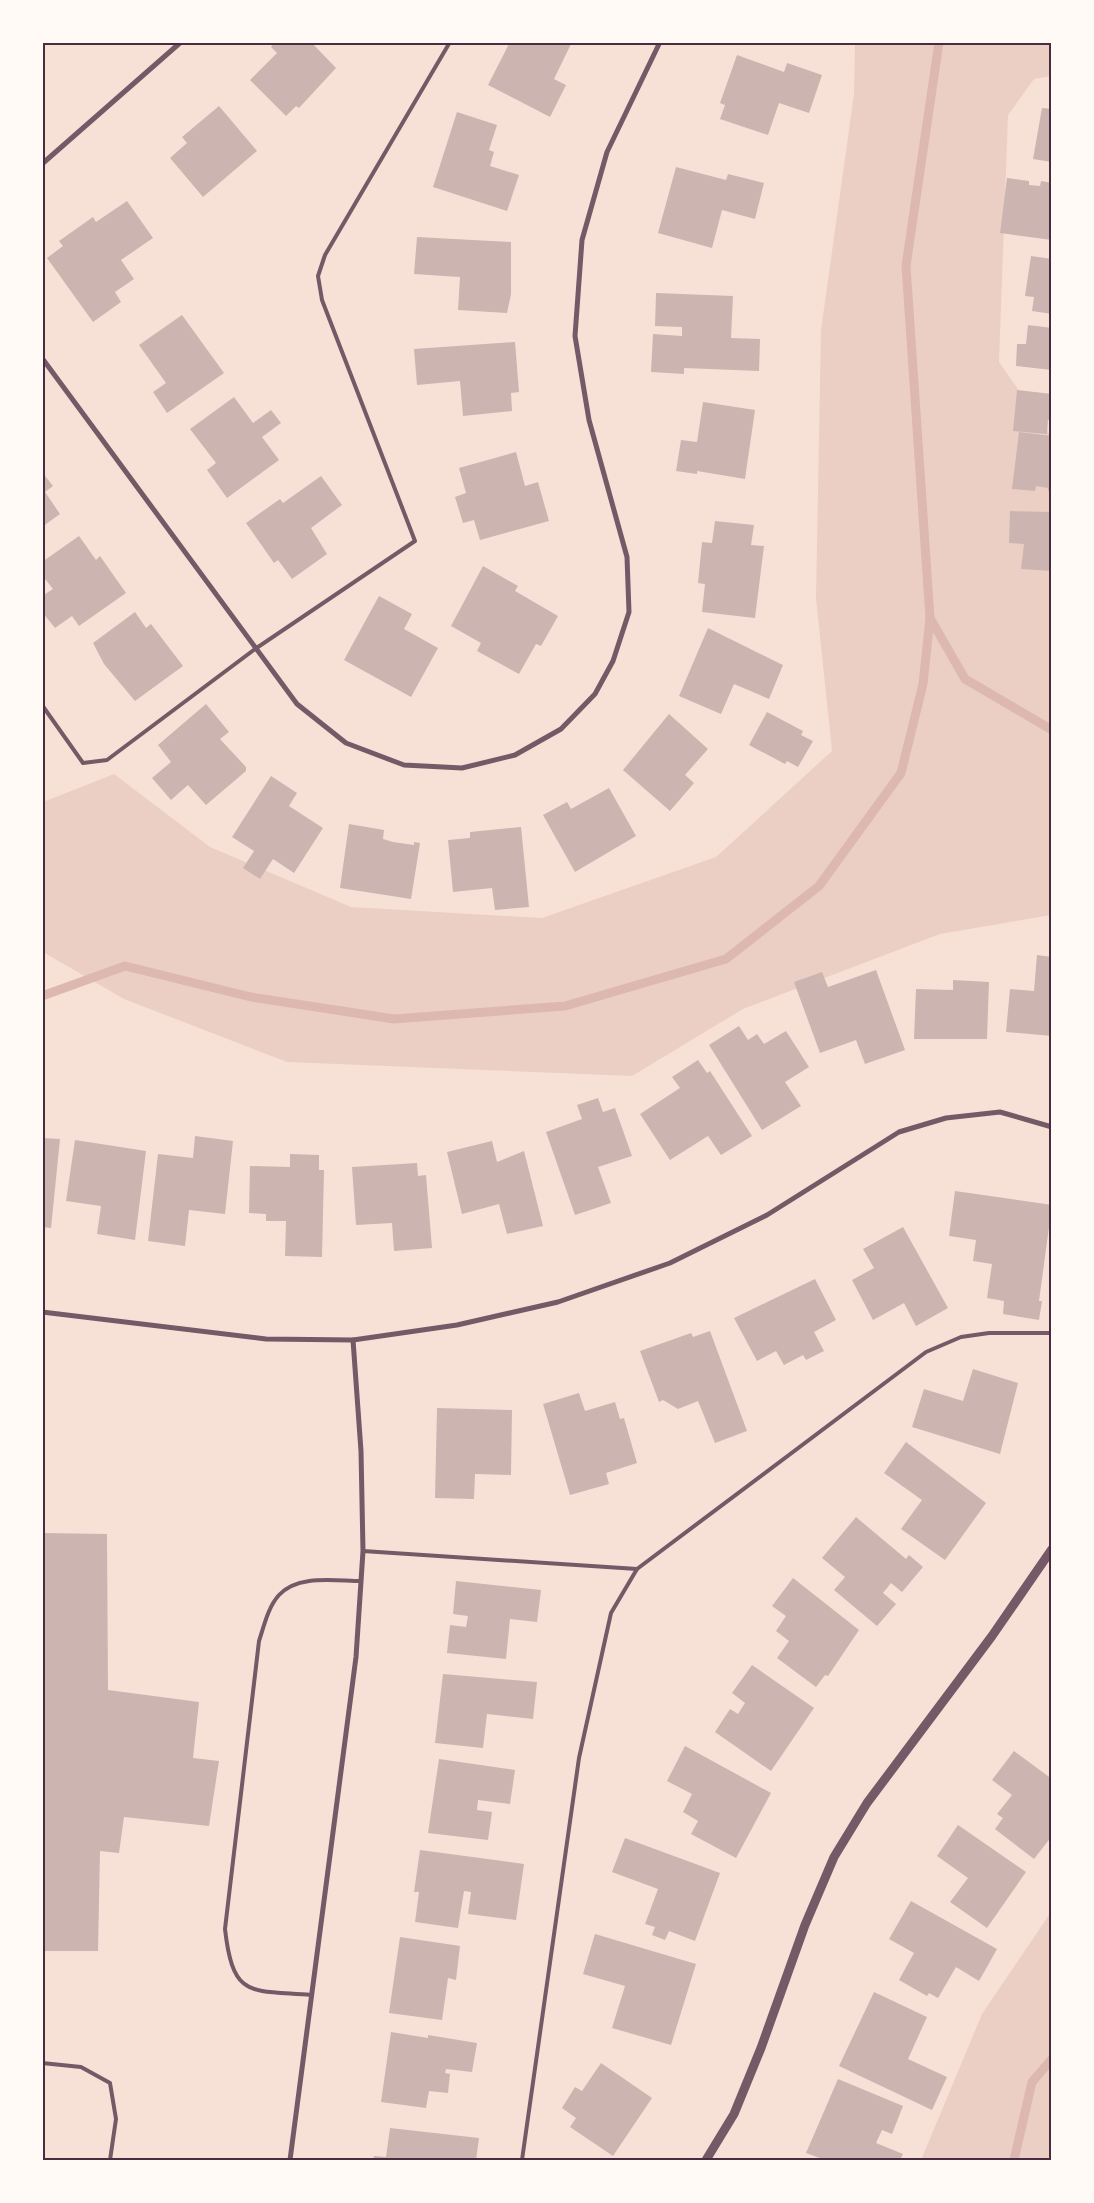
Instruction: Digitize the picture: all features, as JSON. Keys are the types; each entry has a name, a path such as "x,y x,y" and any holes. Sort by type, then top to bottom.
{"street":[{"path":"42,164 181,42"},
{"path":"42,358 297,704 346,743 404,765 462,768 515,755 561,729 595,694 613,661 629,612 627,557 589,420 575,336 582,240 607,152 660,42"},
{"path":"42,1312 266,1339 352,1340 457,1325 558,1302 670,1263 767,1214 899,1132 946,1118 1000,1112 1052,1127"},
{"path":"290,2160 356,1657 362,1551 361,1451 352,1340"},
{"path":"706,2160 734,2114 761,2048 805,1925 834,1857 867,1803 992,1636 1052,1549"}],"lane":[{"path":"42,705 83,763 106,760 255,649 415,541 322,300 318,276 325,255 450,42"},
{"path":"522,2160 579,1758 611,1613 637,1569 926,1352 961,1337 989,1333 1052,1332"},
{"path":"362,1551 637,1569"},
{"path":"311,1995 254,1990 239,1981 228,1959 224,1929 259,1641 269,1610 279,1595 292,1586 314,1580 361,1581"},
{"path":"42,2062 81,2067 110,2083 116,2120 110,2160"}],"shaded area":[{"path":"855,43 1051,43 1051,76 1034,79 1008,115 999,362 1051,436 1051,915 940,934 743,1009 632,1076 287,1062 124,999 43,952 43,802 114,774 210,847 351,907 542,918 716,857 832,751 816,598 821,330 854,94"},
{"path":"1051,1912 1051,2160 921,2160 982,2014"}],"building":[{"path":"275,42 311,42 336,68 299,108 296,106 286,116 250,80 277,53 271,47"},
{"path":"510,42 572,42 554,79 566,85 550,117 488,85"},
{"path":"737,55 784,72 787,63 822,75 809,113 779,103 768,135 720,119 725,105 720,103"},
{"path":"219,106 257,151 203,197 170,158 187,143 182,137"},
{"path":"1042,108 1052,109 1052,162 1033,159"},
{"path":"457,112 497,125 489,150 494,152 490,166 519,175 507,211 433,187"},
{"path":"676,167 726,180 728,174 764,183 755,219 722,210 712,248 658,233"},
{"path":"1007,178 1029,181 1029,185 1040,186 1041,181 1052,183 1052,240 1000,233"},
{"path":"127,201 153,238 121,260 134,279 115,292 121,302 93,322 47,258 63,246 59,241 93,217 96,222"},
{"path":"417,237 511,242 511,294 507,313 458,310 460,277 414,274"},
{"path":"1031,256 1052,259 1052,314 1032,311 1034,297 1025,296"},
{"path":"656,293 733,296 731,338 760,339 759,371 684,368 684,374 651,372 653,334 682,336 682,327 655,326"},
{"path":"182,315 224,373 167,413 153,392 166,383 139,345"},
{"path":"1028,325 1052,328 1052,370 1016,366 1017,344 1026,344"},
{"path":"515,342 519,392 511,393 512,411 463,416 460,381 417,385 414,349"},
{"path":"1017,390 1052,394 1052,420 1048,420 1047,434 1013,431"},
{"path":"234,397 253,423 271,410 281,423 262,437 279,460 227,498 207,470 216,463 190,429"},
{"path":"703,402 755,410 745,479 697,471 697,474 676,471 681,440 697,442"},
{"path":"1019,432 1052,436 1052,492 1048,491 1048,488 1036,486 1035,491 1012,489"},
{"path":"516,452 525,486 538,482 549,521 480,540 474,520 463,523 455,497 466,493 459,468"},
{"path":"42,472 53,486 45,492 60,514 42,527"},
{"path":"321,476 342,505 311,528 327,554 292,579 278,560 274,563 246,523 280,499 283,503"},
{"path":"1010,511 1052,512 1052,571 1021,569 1024,544 1009,543"},
{"path":"715,521 754,525 751,545 764,546 755,618 702,612 705,584 698,583 702,542 712,543"},
{"path":"79,536 96,560 100,556 126,593 79,626 72,616 55,628 42,612 42,596 53,589 42,575 42,562"},
{"path":"483,566 518,586 515,591 558,616 541,646 536,644 519,674 477,651 481,643 451,626"},
{"path":"379,596 412,614 404,629 438,648 411,697 344,660"},
{"path":"135,612 146,628 151,624 183,666 135,701 104,664 93,643"},
{"path":"708,628 783,665 769,699 734,684 721,714 679,696"},
{"path":"206,704 229,732 220,739 246,767 246,771 206,805 188,785 171,800 152,778 171,762 158,745"},
{"path":"767,712 803,731 801,735 813,741 798,767 787,761 785,764 749,745"},
{"path":"669,714 708,749 685,775 694,783 670,811 623,770"},
{"path":"271,776 297,793 289,806 323,828 294,873 273,859 260,879 243,868 254,851 232,837"},
{"path":"609,788 636,836 575,872 543,815 567,802 571,809"},
{"path":"349,824 384,830 383,839 393,842 414,845 414,842 420,843 411,899 340,888"},
{"path":"521,827 529,907 495,910 492,888 453,892 448,840 470,838 470,832"},
{"path":"1037,955 1052,957 1052,1036 1006,1032 1010,989 1034,991"},
{"path":"876,970 905,1050 865,1064 856,1040 820,1053 794,982 822,972 828,987"},
{"path":"953,980 989,982 987,1039 914,1039 916,989 953,990"},
{"path":"739,1026 748,1040 757,1034 764,1044 786,1031 809,1067 785,1082 801,1106 762,1130 709,1045"},
{"path":"698,1060 707,1073 710,1071 752,1136 721,1155 708,1136 670,1160 640,1114 680,1088 672,1077"},
{"path":"598,1098 603,1112 615,1108 632,1156 598,1167 611,1203 575,1215 546,1132 582,1119 577,1105"},
{"path":"195,1136 233,1141 225,1214 189,1210 185,1246 148,1241 158,1154 193,1158"},
{"path":"42,1138 60,1139 51,1228 42,1227"},
{"path":"75,1140 146,1151 135,1240 97,1234 101,1206 66,1201"},
{"path":"492,1141 497,1162 524,1151 543,1226 507,1234 499,1204 462,1214 447,1152"},
{"path":"290,1154 319,1155 319,1170 324,1170 322,1257 285,1256 286,1221 266,1221 266,1214 249,1213 250,1166 290,1167"},
{"path":"417,1163 418,1176 426,1175 432,1248 394,1251 392,1223 356,1225 352,1167"},
{"path":"955,1191 1052,1205 1039,1301 1042,1301 1039,1320 1003,1314 1004,1301 987,1298 992,1264 973,1261 976,1240 949,1236"},
{"path":"903,1227 948,1308 916,1326 904,1303 873,1320 852,1280 874,1268 863,1249"},
{"path":"815,1279 836,1320 814,1332 824,1351 806,1360 803,1355 784,1365 776,1351 757,1361 734,1318"},
{"path":"710,1331 747,1431 715,1443 698,1401 678,1409 663,1400 659,1402 640,1351 691,1333 693,1337"},
{"path":"973,1369 1018,1383 1000,1454 912,1427 924,1389 963,1401"},
{"path":"579,1393 585,1411 615,1402 620,1419 624,1418 637,1463 606,1473 609,1484 570,1495 543,1404"},
{"path":"437,1408 512,1410 511,1475 475,1474 474,1499 435,1498"},
{"path":"906,1442 986,1503 945,1560 901,1529 922,1500 884,1473"},
{"path":"856,1517 906,1559 909,1555 923,1567 902,1592 891,1583 883,1593 896,1604 877,1626 834,1590 845,1577 822,1558"},
{"path":"42,1533 107,1534 108,1690 199,1702 193,1758 219,1761 209,1826 124,1817 119,1853 100,1851 98,1951 42,1951"},
{"path":"793,1578 859,1630 828,1676 825,1675 816,1687 777,1658 789,1641 776,1631 786,1616 772,1606"},
{"path":"456,1581 541,1590 537,1622 510,1619 506,1659 447,1653 450,1625 466,1627 468,1616 453,1614"},
{"path":"752,1665 814,1708 771,1771 715,1732 730,1709 738,1714 745,1703 732,1693"},
{"path":"443,1674 537,1682 533,1719 487,1714 483,1748 435,1743"},
{"path":"685,1746 771,1793 736,1858 691,1834 698,1821 683,1812 692,1794 667,1781"},
{"path":"1014,1751 1052,1779 1052,1836 1034,1859 995,1829 1003,1818 997,1814 1012,1795 992,1780"},
{"path":"439,1759 515,1770 510,1804 478,1800 477,1810 492,1812 488,1840 428,1833"},
{"path":"958,1825 1026,1872 987,1928 950,1902 968,1878 937,1856"},
{"path":"625,1838 720,1873 695,1941 669,1931 665,1940 652,1935 655,1927 645,1924 658,1889 612,1872"},
{"path":"420,1850 524,1864 516,1920 468,1914 471,1892 464,1891 458,1928 415,1922 419,1892 414,1892"},
{"path":"911,1901 997,1949 979,1981 956,1967 938,1998 929,1993 927,1996 899,1980 914,1953 889,1939"},
{"path":"595,1934 696,1964 671,2045 612,2028 625,1986 583,1974"},
{"path":"400,1937 460,1946 456,1980 448,1978 442,2020 389,2013"},
{"path":"874,1992 927,2017 908,2059 947,2077 932,2110 839,2066"},
{"path":"391,2032 428,2038 428,2035 477,2043 472,2072 446,2069 445,2073 450,2074 448,2093 429,2091 426,2108 381,2102"},
{"path":"601,2063 652,2098 613,2156 570,2127 576,2118 562,2108 575,2087 582,2091"},
{"path":"838,2079 903,2106 892,2134 882,2130 876,2143 903,2154 900,2160 825,2160 806,2153"},
{"path":"390,2128 479,2138 476,2160 373,2160 374,2156 386,2157"}],"waterway":[{"path":"939,42 906,266 930,618 965,679 1052,730"},
{"path":"42,996 125,966 251,997 394,1019 565,1006 726,959 819,886 901,773 923,684 930,618"},
{"path":"1014,2160 1032,2082 1052,2059"}]}
